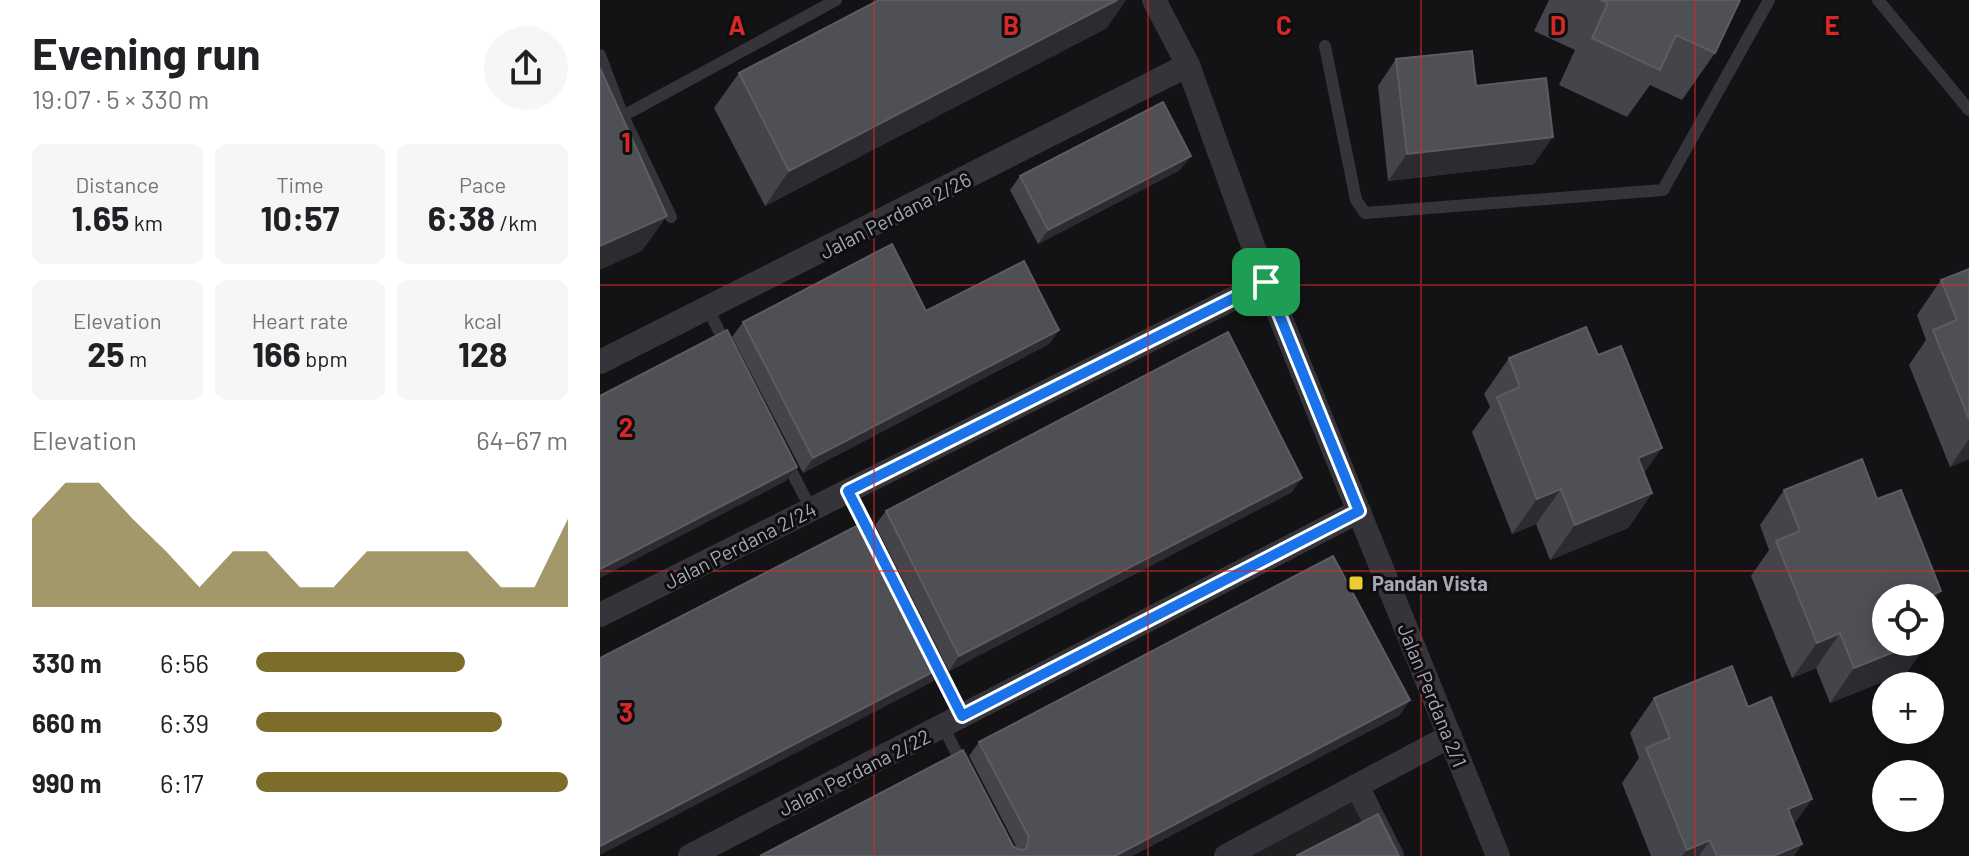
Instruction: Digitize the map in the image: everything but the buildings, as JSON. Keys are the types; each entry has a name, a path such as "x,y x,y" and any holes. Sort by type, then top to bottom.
{"street":[{"name":"Jalan Perdana 2/1","path":"1154,0 1188,65 1266,282 1498,856"},
{"name":"Jalan Perdana 2/26","path":"600,362 1188,65"},
{"name":"Jalan Perdana 2/24","path":"600,615 1266,282"},
{"name":"Jalan Perdana 2/22","path":"690,856 1359,511"},
{"path":"1230,855 1450,736"},
{"path":"1357,786 1392,856"}],"lane":[{"path":"623,116 836,0"},
{"path":"1325,46 1356,200 1365,213 1663,190 1769,0"},
{"path":"1878,0 1969,110"},
{"path":"600,55 623,116 671,217"},
{"path":"708,309 736,363"},
{"path":"777,443 811,509"},
{"path":"848,491 876,547"},
{"path":"926,646 970,778"}],"shaded area":[{"path":"1353,802 1380,856 1248,856"}],"place":[{"name":"Pandan Vista","path":"1356,583"}],"route":[{"path":"1266,282 1359,511 962,716 848,491 1266,282"}]}
